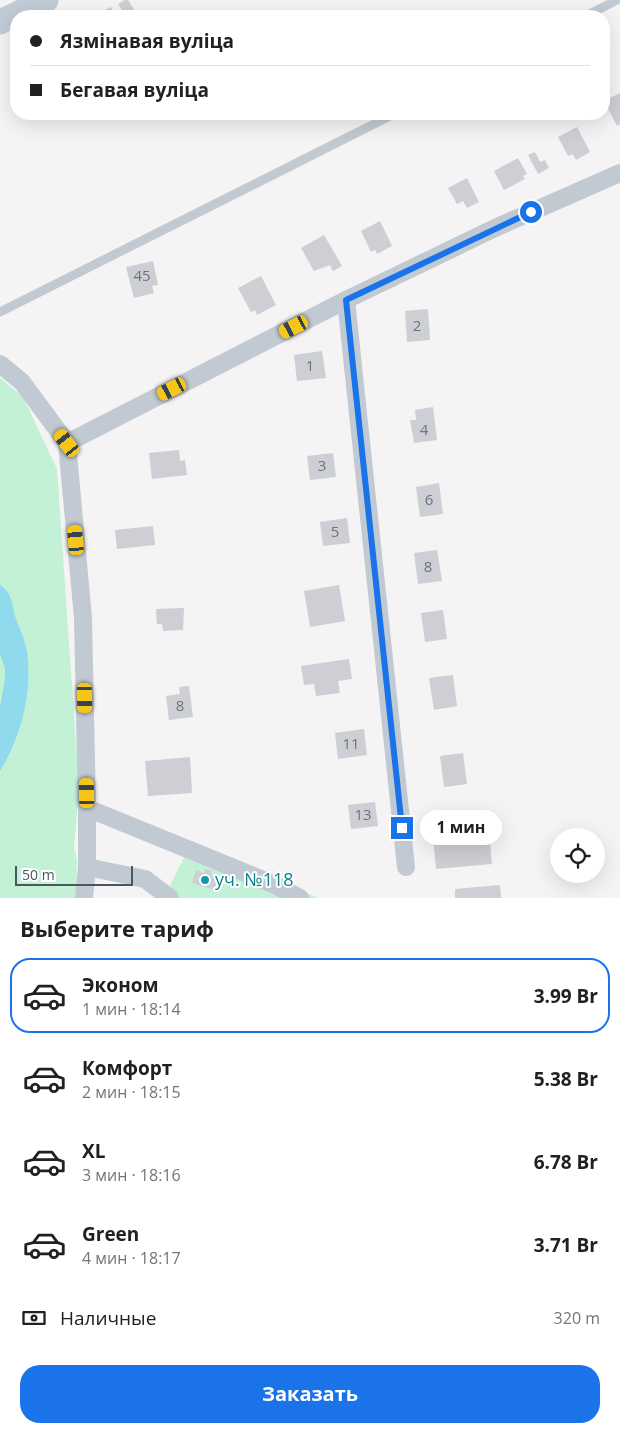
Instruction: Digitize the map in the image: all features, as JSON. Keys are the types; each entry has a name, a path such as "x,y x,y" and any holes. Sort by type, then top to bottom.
{"street":[{"path":"25,10 46,0"},
{"path":"67,443 346,300 495,228 620,173"},
{"path":"346,300 406,867"},
{"path":"0,364 22,382 67,443 83,618 87,778 87,867 84,898"},
{"path":"87,808 273,884 300,898"},
{"path":"87,867 145,879 170,898"}],"lane":[{"path":"598,10 617,0"},
{"path":"0,312 382,120"}],"green space":[{"path":"0,378 23,397 57,469 79,789 74,847 77,861 76,898 0,898"},
{"path":"192,841 318,898 164,898"}],"water":[{"path":"0,585 7,592 11,600 24,639 28,683 24,714 14,744 0,771 0,707 5,669 0,654"}],"building":[{"path":"128,0 134,10 122,10 118,4"},
{"path":"620,93 620,124 617,126 610,113 610,98"},
{"path":"577,127 590,152 576,160 573,154 568,156 558,137"},
{"path":"535,152 540,162 545,160 549,168 538,174 528,155"},
{"path":"518,158 527,174 523,176 525,179 504,190 494,171"},
{"path":"467,178 479,202 467,208 463,201 457,204 448,188"},
{"path":"380,221 392,246 377,254 375,250 371,252 361,231"},
{"path":"324,235 342,266 333,271 330,265 314,271 301,248"},
{"path":"153,261 158,285 152,286 154,293 134,298 126,267"},
{"path":"261,276 276,305 257,315 255,310 251,312 238,288"},
{"path":"428,309 430,340 407,342 405,311"},
{"path":"322,351 326,378 297,381 294,355"},
{"path":"433,407 437,440 414,443 410,420 416,420 415,410"},
{"path":"179,450 180,461 185,460 187,475 152,479 149,453"},
{"path":"333,453 336,477 310,480 307,456"},
{"path":"439,483 443,514 420,517 416,487"},
{"path":"347,518 350,543 323,546 320,522"},
{"path":"153,526 155,545 117,549 115,530"},
{"path":"437,550 442,581 418,584 414,553"},
{"path":"339,585 345,621 310,627 304,591"},
{"path":"184,608 183,630 163,631 162,624 157,624 156,609"},
{"path":"443,610 447,639 425,642 421,613"},
{"path":"349,659 352,679 338,681 340,693 316,696 314,684 304,685 301,666"},
{"path":"453,675 457,706 434,710 429,678"},
{"path":"189,686 193,717 169,720 166,696 180,694 179,687"},
{"path":"364,729 367,755 338,759 335,733"},
{"path":"463,753 467,784 444,787 440,756"},
{"path":"190,757 192,793 148,796 145,761"},
{"path":"375,802 378,826 351,829 348,805"},
{"path":"489,831 492,864 436,869 433,837"},
{"name":"уч. №118","path":"205,869 212,871 211,875 218,877 214,890 192,883 196,870 204,873"},
{"path":"500,885 501,898 455,898 455,889"}],"place":[{"name":"уч. №118","path":"205,880"}],"route":[{"path":"402,828 346,300 531,212"}]}
